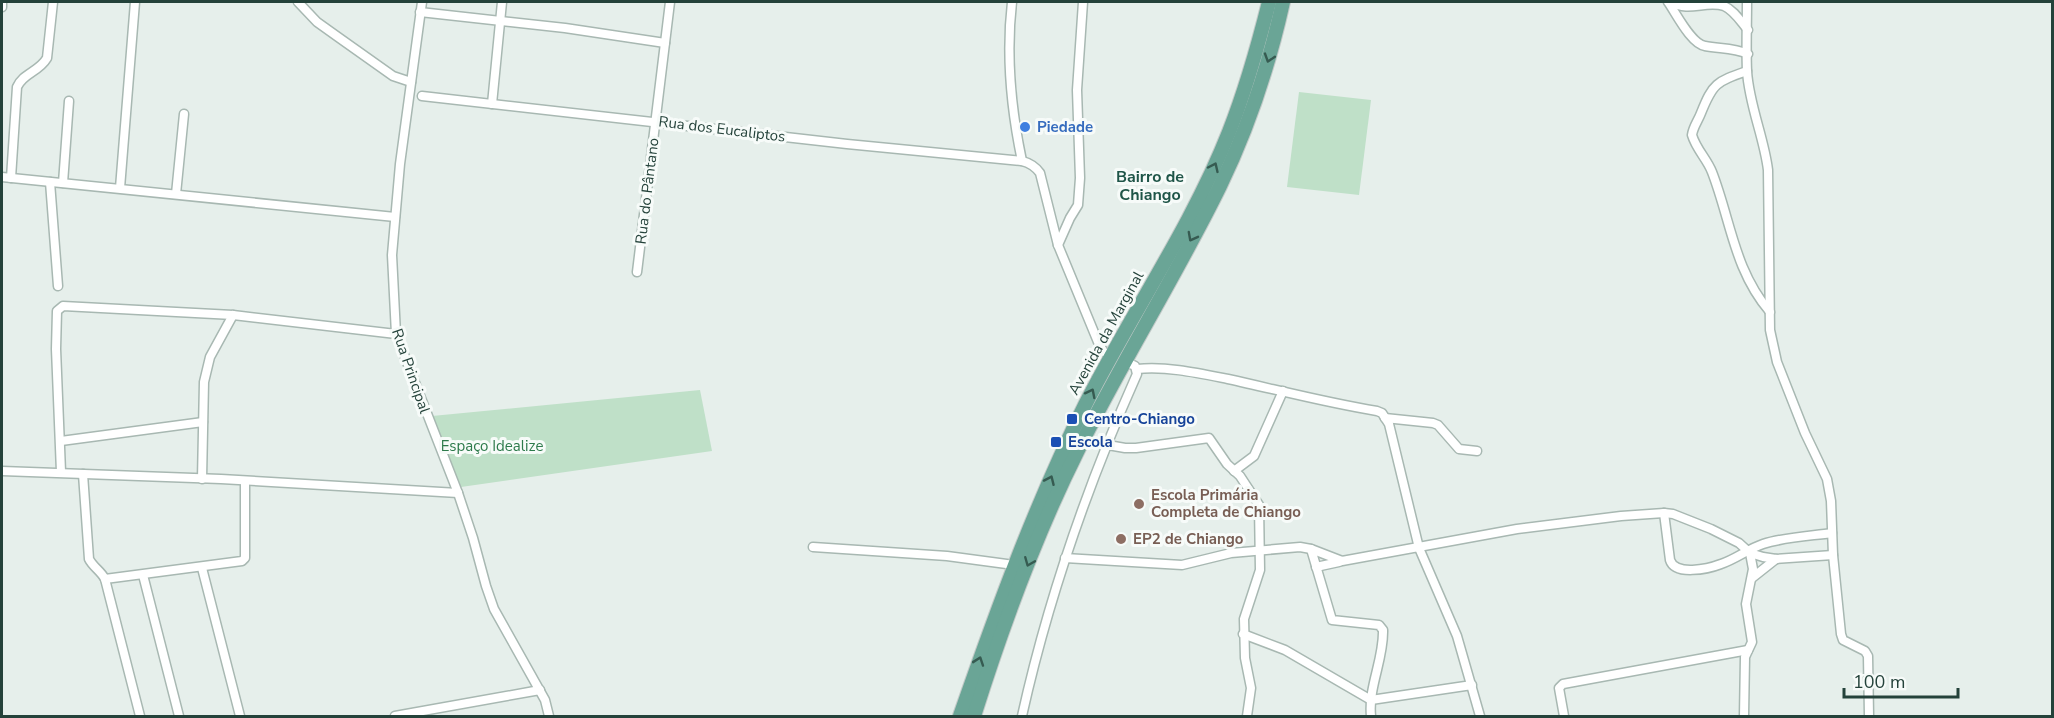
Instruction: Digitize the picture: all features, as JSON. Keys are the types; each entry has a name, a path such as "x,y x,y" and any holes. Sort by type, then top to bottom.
{"main road":[{"name":"Avenida da Marginal","path":"960,717 1014,565 1065,446 1110,357 1157,274 1216,161 1248,80 1269,2"},
{"name":"Avenida da Marginal","path":"974,717 1016,594 1077,451 1220,185 1256,98 1273,45 1282,2"}],"street":[{"path":"2,2 2,8"},
{"path":"53,2 46,58 43,64 23,77 17,87 6,178 395,217"},
{"path":"120,188 135,2"},
{"path":"298,2 317,22 393,76 411,85 422,96 408,104"},
{"name":"Rua Principal","path":"422,2 408,104 392,255 396,334 458,493 494,609 540,690 549,717"},
{"path":"492,104 502,2"},
{"name":"Rua do Pântano","path":"637,272 670,2"},
{"path":"1012,2 1008,49 1022,161 1036,168 1040,173 1058,245 1098,342 1110,357"},
{"path":"1058,245 1078,205 1080,178 1077,90 1083,2"},
{"path":"1670,2 1683,8 1707,4 1724,6 1748,30"},
{"path":"1670,2 1688,33 1700,45 1731,48 1748,54"},
{"path":"1747,2 1747,71 1751,96 1765,146 1768,170 1770,330 1777,362 1805,433 1827,479 1831,501 1833,555 1841,634 1843,640 1864,651 1868,656 1869,717"},
{"path":"420,12 565,28 666,43"},
{"path":"1747,71 1724,79 1709,92 1692,135 1710,168 1724,202 1743,271 1760,301 1770,312"},
{"name":"Rua dos Eucaliptos","path":"422,96 1022,161"},
{"path":"63,183 69,101"},
{"path":"176,194 184,114"},
{"path":"50,182 58,286"},
{"path":"61,472 56,349 57,311 63,306 232,315 396,334"},
{"path":"202,479 204,382 210,357 232,315"},
{"path":"1124,361 1137,369 1164,368 1377,411 1385,418 1398,458 1419,548 1457,636 1480,717"},
{"path":"1022,717 1029,685 1080,512 1137,374 1137,369"},
{"path":"1234,471 1254,456 1283,391"},
{"path":"1385,418 1433,423 1438,425 1459,449 1478,451"},
{"path":"61,441 203,422"},
{"path":"1108,445 1136,448 1209,438 1257,500 1260,570 1244,619 1243,634 1251,688 1247,717"},
{"path":"2,471 61,472 458,493"},
{"path":"83,474 89,559 92,566 105,579 140,717"},
{"path":"105,579 202,568 244,560 245,481"},
{"path":"1664,513 1670,560 1679,570 1719,565 1780,540 1832,534"},
{"path":"1316,567 1517,529 1664,513 1673,514 1711,529 1749,551 1776,559 1833,555"},
{"path":"813,547 947,556 1014,565"},
{"path":"1065,558 1171,565 1193,563 1231,553 1286,547 1311,549 1342,561"},
{"path":"1311,549 1332,620 1379,625 1383,630 1371,700 1371,717"},
{"path":"1744,717 1744,665 1753,635 1746,604 1753,569 1749,551"},
{"path":"1752,578 1776,559"},
{"path":"202,568 240,717"},
{"path":"143,575 179,717"},
{"path":"1243,634 1285,650 1371,700 1472,685"},
{"path":"1564,717 1559,688 1563,684 1748,650"},
{"path":"395,717 540,690"}],"green space":[{"path":"1299,92 1371,100 1359,195 1287,187"},
{"name":"Espaço Idealize","path":"700,390 712,451 461,487 432,416"}],"place":[{"name":"Piedade","path":"1025,127"},
{"name":"Centro-Chiango","path":"1072,419"},
{"name":"Escola","path":"1056,442"},
{"name":"Escola Primária Completa de Chiango","path":"1139,504"},
{"name":"EP2 de Chiango","path":"1121,539"}],"district":[{"name":"Bairro de Chiango","path":"1150,185"}]}
